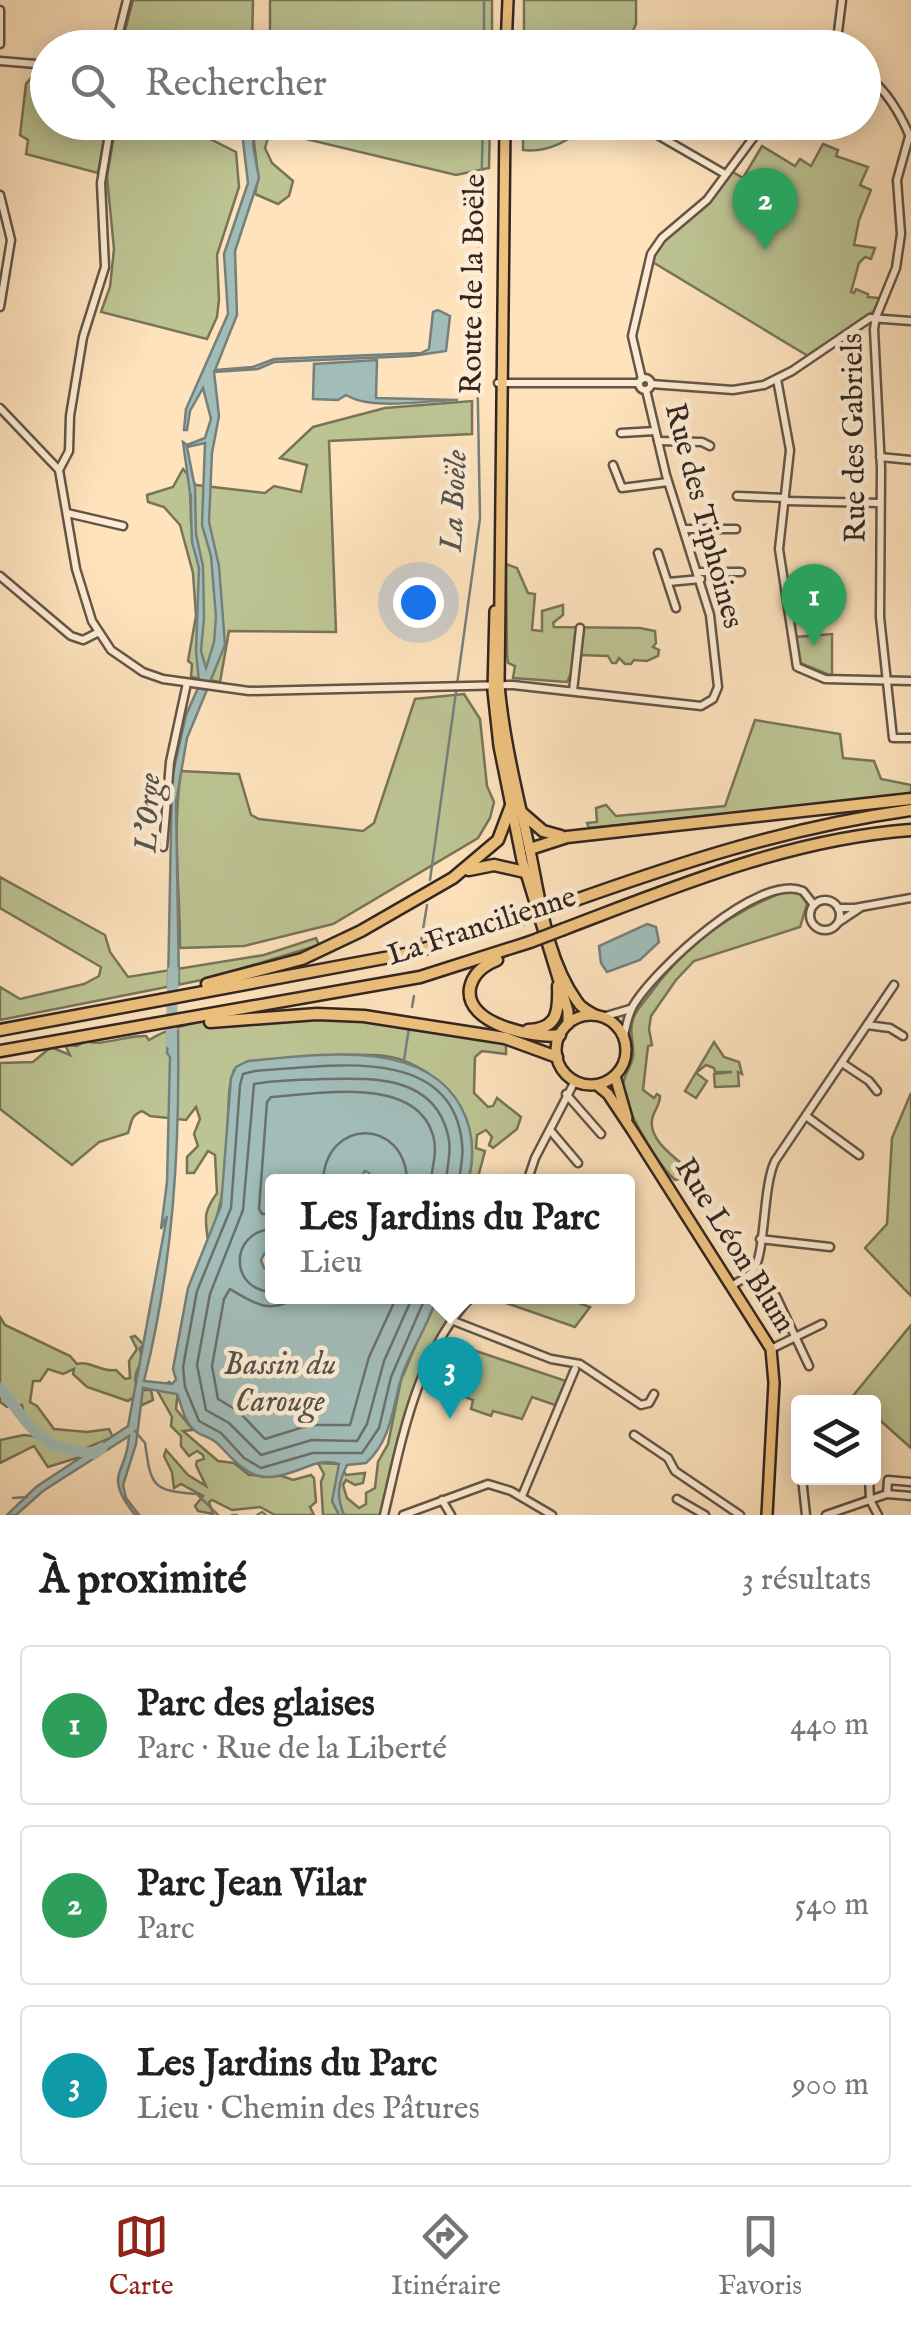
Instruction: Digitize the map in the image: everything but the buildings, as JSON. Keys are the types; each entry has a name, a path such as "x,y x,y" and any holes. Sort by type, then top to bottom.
{"highway":[{"path":"530,849 567,836 911,799"},
{"path":"189,991 302,959 361,931 463,872 498,840 517,807 543,831 567,836"},
{"name":"La Francilienne","path":"0,1030 165,995 411,952 766,837 911,810"},
{"name":"La Francilienne","path":"0,1050 420,977 524,944 768,855 832,840 911,830"},
{"path":"463,872 494,865 523,866"},
{"path":"524,944 481,968 470,1000 481,1016 536,1036 560,1035"},
{"path":"522,1030 544,1029 555,1020 558,986"},
{"path":"184,1020 195,1024 317,1014 364,1016 505,1038 557,1057"}],"main road":[{"path":"504,30 505,0"},
{"name":"Route de la Boële","path":"503,140 496,685 517,807"},
{"path":"517,807 564,977 580,1006 599,1016 617,1026 624,1036 626,1055 616,1076 597,1085 570,1085 557,1057 560,1035 568,1024 583,1016 599,1016"},
{"path":"517,807 523,866 568,1011 568,1024"},
{"path":"523,866 530,849"},
{"path":"523,866 536,879"},
{"name":"Rue Léon Blum","path":"616,1076 632,1130"},
{"name":"Rue Léon Blum","path":"597,1085 608,1094 632,1130 771,1349 774,1383 767,1515"}],"street":[{"path":"119,30 128,0"},
{"path":"838,30 842,0"},
{"path":"0,10 0,44"},
{"path":"0,61 30,64"},
{"path":"500,383 640,381 641,388 733,390 777,378 876,316 896,268 900,238 897,180 910,138 881,88"},
{"path":"59,470 69,451 72,400 83,337 105,267 101,183 108,140"},
{"path":"666,140 725,174"},
{"name":"Rue des Tiphoines","path":"640,381 632,336 648,263 658,242 707,200 751,140"},
{"path":"0,196 11,240 0,307"},
{"path":"876,316 911,321"},
{"name":"Rue des Gabriels","path":"876,316 880,617 892,738 911,738"},
{"path":"777,378 790,450 780,550 798,667 825,679 911,681"},
{"name":"Rue des Tiphoines","path":"572,691 701,706 713,700 718,681 710,615 668,482 649,387"},
{"path":"0,408 59,470 76,569 97,634 111,650 143,672 186,683 249,691 496,685 572,691 580,628"},
{"path":"620,433 655,431"},
{"path":"658,442 702,442 710,446"},
{"path":"880,456 911,460"},
{"path":"612,465 622,488 631,494"},
{"path":"622,488 668,482"},
{"path":"737,496 880,503"},
{"path":"67,513 123,526"},
{"path":"684,528 736,529"},
{"path":"658,553 676,608"},
{"path":"668,582 741,572"},
{"path":"0,576 71,636 84,640 97,634"},
{"path":"163,847 170,762 186,683"},
{"path":"599,1016 620,1015 631,1008 685,946 741,907 790,887 804,892 814,905"},
{"path":"861,907 831,929 816,927 810,916 814,905 826,900 838,908 911,898"},
{"path":"838,908 839,922"},
{"path":"732,1286 755,1269 767,1180 783,1149 894,985"},
{"path":"624,1036 631,1008"},
{"path":"868,1026 890,1028 903,1036"},
{"path":"842,1063 877,1091"},
{"path":"530,1174 570,1085"},
{"path":"570,1085 601,1134"},
{"path":"806,1116 859,1155"},
{"path":"550,1130 578,1163"},
{"path":"760,1240 830,1247"},
{"path":"776,1296 809,1366"},
{"path":"384,1515 432,1350 465,1304"},
{"path":"451,1320 551,1359 580,1364 641,1405 648,1404 654,1394"},
{"path":"771,1349 822,1324"},
{"path":"522,1496 574,1370"},
{"path":"634,1435 668,1458 675,1471 740,1515"},
{"path":"887,1494 888,1480 911,1482"},
{"path":"403,1515 488,1484 522,1496 552,1515"},
{"path":"803,1485 806,1515"},
{"path":"869,1485 870,1500 878,1515"},
{"path":"826,1515 887,1494 911,1496"},
{"path":"677,1499 704,1515"},
{"path":"442,1500 451,1515"}],"green space":[{"path":"133,0 253,0 252,30 125,30"},
{"path":"270,0 492,0 492,30 270,30"},
{"path":"524,0 636,0 633,30 524,30"},
{"path":"30,79 30,140 104,140 98,173 26,154 28,140 20,135 26,84"},
{"path":"113,140 212,140 236,152 239,187 217,255 217,317 207,339 101,312 110,287 114,249 107,177"},
{"path":"267,140 265,148 272,163 293,181 289,196 278,204 255,194 254,141"},
{"path":"310,140 490,140 489,168 456,175"},
{"path":"523,140 565,140 541,150 523,150"},
{"path":"823,144 838,150 836,156 868,167 860,185 871,190 854,245 875,248 871,259 865,257 859,263 851,292 856,289 868,297 880,298 874,311 808,356 651,261 660,244 709,203 731,171 743,178 762,146 795,166 800,159 811,166"},
{"path":"472,401 472,434 329,441 336,632 229,631 220,682 191,677 192,664 188,661 196,616 193,573 180,525 164,507 148,502 147,495 173,487 183,469 196,485 265,493 274,486 301,492 307,465 280,458 313,427 385,408"},
{"path":"506,564 517,568 528,593 535,594 532,630 542,631 542,611 563,605 563,615 553,623 554,627 655,631 653,647 659,650 658,656 625,664 619,658 612,663 608,656 580,655 567,682 513,678 515,666 508,663 507,655"},
{"path":"832,634 832,676 800,663 795,637"},
{"path":"464,694 480,719 487,786 494,802 478,838 333,924 244,946 180,948 177,837 181,771 239,774 251,815 259,819 363,831 374,823 415,699"},
{"path":"755,720 840,734 843,758 874,761 881,779 911,785 911,795 589,828 587,823 597,822 596,808 606,805 616,816 725,806"},
{"path":"0,877 105,935 110,952 128,977 264,955 316,938 319,945 207,979 0,1020 0,987 20,999 84,984 99,976 101,967 0,908"},
{"path":"789,890 801,893 807,904 800,927 694,961 651,1016 652,1045 648,1046 643,1090 654,1098 660,1096 652,1120 654,1134 686,1167 684,1178 675,1180 643,1136 625,1095 623,1082 633,1057 633,1019 664,976 694,945 748,908"},
{"path":"265,1016 336,1017 506,1042 506,1054 482,1051 475,1057 474,1093 488,1107 497,1098 521,1117 517,1129 493,1148 489,1145 492,1137 486,1130 477,1135 476,1148 485,1151 479,1174 469,1174 471,1141 459,1106 449,1091 418,1067 386,1056 250,1061 234,1070 231,1081 222,1196 208,1241 206,1216 217,1193 215,1155 208,1151 194,1173 187,1173 187,1157 198,1146 194,1134 200,1119 196,1107 186,1120 150,1116 142,1111 133,1117 128,1133 99,1142 72,1165 0,1109 0,1063 33,1062 51,1047 70,1055 65,1045 139,1036 149,1040 191,1024"},
{"path":"714,1042 724,1057 739,1062 739,1086 715,1087 714,1074 732,1072 715,1072 706,1065 696,1073 707,1081 696,1098 685,1091"},
{"path":"911,1093 911,1296 865,1248 887,1224 892,1138"},
{"path":"433,1304 461,1304 433,1344 421,1371 382,1515 323,1515 324,1474 318,1463 340,1464 346,1475 365,1473 363,1483 355,1485 346,1480 343,1485 347,1498 359,1508 366,1504 366,1493 375,1488 378,1462 388,1444 401,1380"},
{"path":"509,1304 590,1307 575,1327"},
{"path":"0,1317 5,1325 70,1356 77,1364 116,1370 125,1379 130,1378 129,1361 137,1349 131,1337 135,1336 144,1345 140,1348 142,1363 136,1383 139,1390 151,1390 153,1400 142,1405 137,1395 128,1401 87,1387 73,1374 74,1369 63,1374 48,1369 40,1381 33,1381 30,1402 54,1429 109,1429 113,1437 86,1448 77,1458 48,1467 34,1446 0,1463 0,1440 24,1435 41,1437 37,1427 26,1424 22,1405 7,1407 0,1402"},
{"path":"911,1325 911,1448 881,1421 881,1395 854,1395"},
{"path":"443,1340 566,1381 555,1405 532,1397 522,1419 493,1411 491,1416 471,1409 473,1400 428,1382"},
{"path":"169,1382 178,1389 176,1409 193,1430 183,1431 218,1461 234,1463 249,1475 293,1480 311,1475 316,1502 310,1507 314,1515 275,1515 260,1507 232,1510 212,1500 209,1502 213,1514 198,1511 195,1506 203,1496 181,1484 174,1488 164,1456 166,1450 188,1475 206,1486 196,1465 204,1459 203,1455 197,1451 189,1456 181,1446 181,1436 171,1426 172,1417 158,1392"}],"water":[{"path":"243,140 253,140 259,178 235,251 237,315 215,370 253,367 274,359 421,353 429,349 433,312 438,310 450,316 446,351 412,356 274,362 258,369 214,372 219,416 212,453 209,522 219,566 225,645 210,682 199,681 199,568 192,542 183,442 187,445 205,438 211,419 203,388 184,430 186,409 228,314 224,254 248,183","holes":["205,443 202,525 211,556 216,617 206,668 201,651 203,566 187,447"]},
{"path":"377,360 376,398 458,400 385,404 346,395 338,400 313,399 314,364"},
{"path":"198,688 207,690 187,738 176,802 179,985 168,987 172,778 186,715"},
{"path":"647,924 656,927 659,942 640,960 607,972 601,963 599,946"},
{"name":"Bassin du Carouge","path":"178,1031 173,1207 162,1294 144,1381 172,1384 176,1380 173,1369 188,1288 221,1206 231,1078 236,1067 248,1061 335,1054 395,1060 421,1069 444,1085 469,1125 469,1174 365,1171 265,1174 265,1253 261,1260 265,1268 265,1304 434,1304 404,1370 382,1442 366,1463 347,1465 344,1472 339,1496 344,1515 339,1515 332,1501 339,1464 320,1463 280,1476 251,1473 190,1426 177,1394 143,1388 136,1444 123,1485 126,1498 139,1515 125,1501 118,1482 129,1436 43,1491 16,1515 7,1515 36,1487 128,1426 167,1216 161,1229 167,1182 169,1032"}],"waterway":[{"name":"La Boële","path":"484,0 484,30"},
{"name":"La Boële","path":"430,880 480,518 477,354 483,140"},
{"path":"191,495 191,522"},
{"name":"La Boële","path":"421,942 427,905"},
{"name":"L'Orge","path":"171,1043 173,971"},
{"name":"La Boële","path":"412,1007 414,996"},
{"name":"La Boële","path":"404,1060 409,1028"},
{"path":"0,1388 20,1415 53,1445 94,1454 102,1448"},
{"path":"135,1431 145,1443 156,1483 170,1491 197,1494 218,1515"},
{"path":"13,1498 27,1497"},
{"path":"232,1515 237,1515"},
{"path":"257,1515 266,1515"}],"place":[{"name":"Parc Jean Vilar","path":"765,250"},
{"name":"Parc des glaises","path":"814,646"},
{"name":"Les Jardins du Parc","path":"450,1419"}]}
